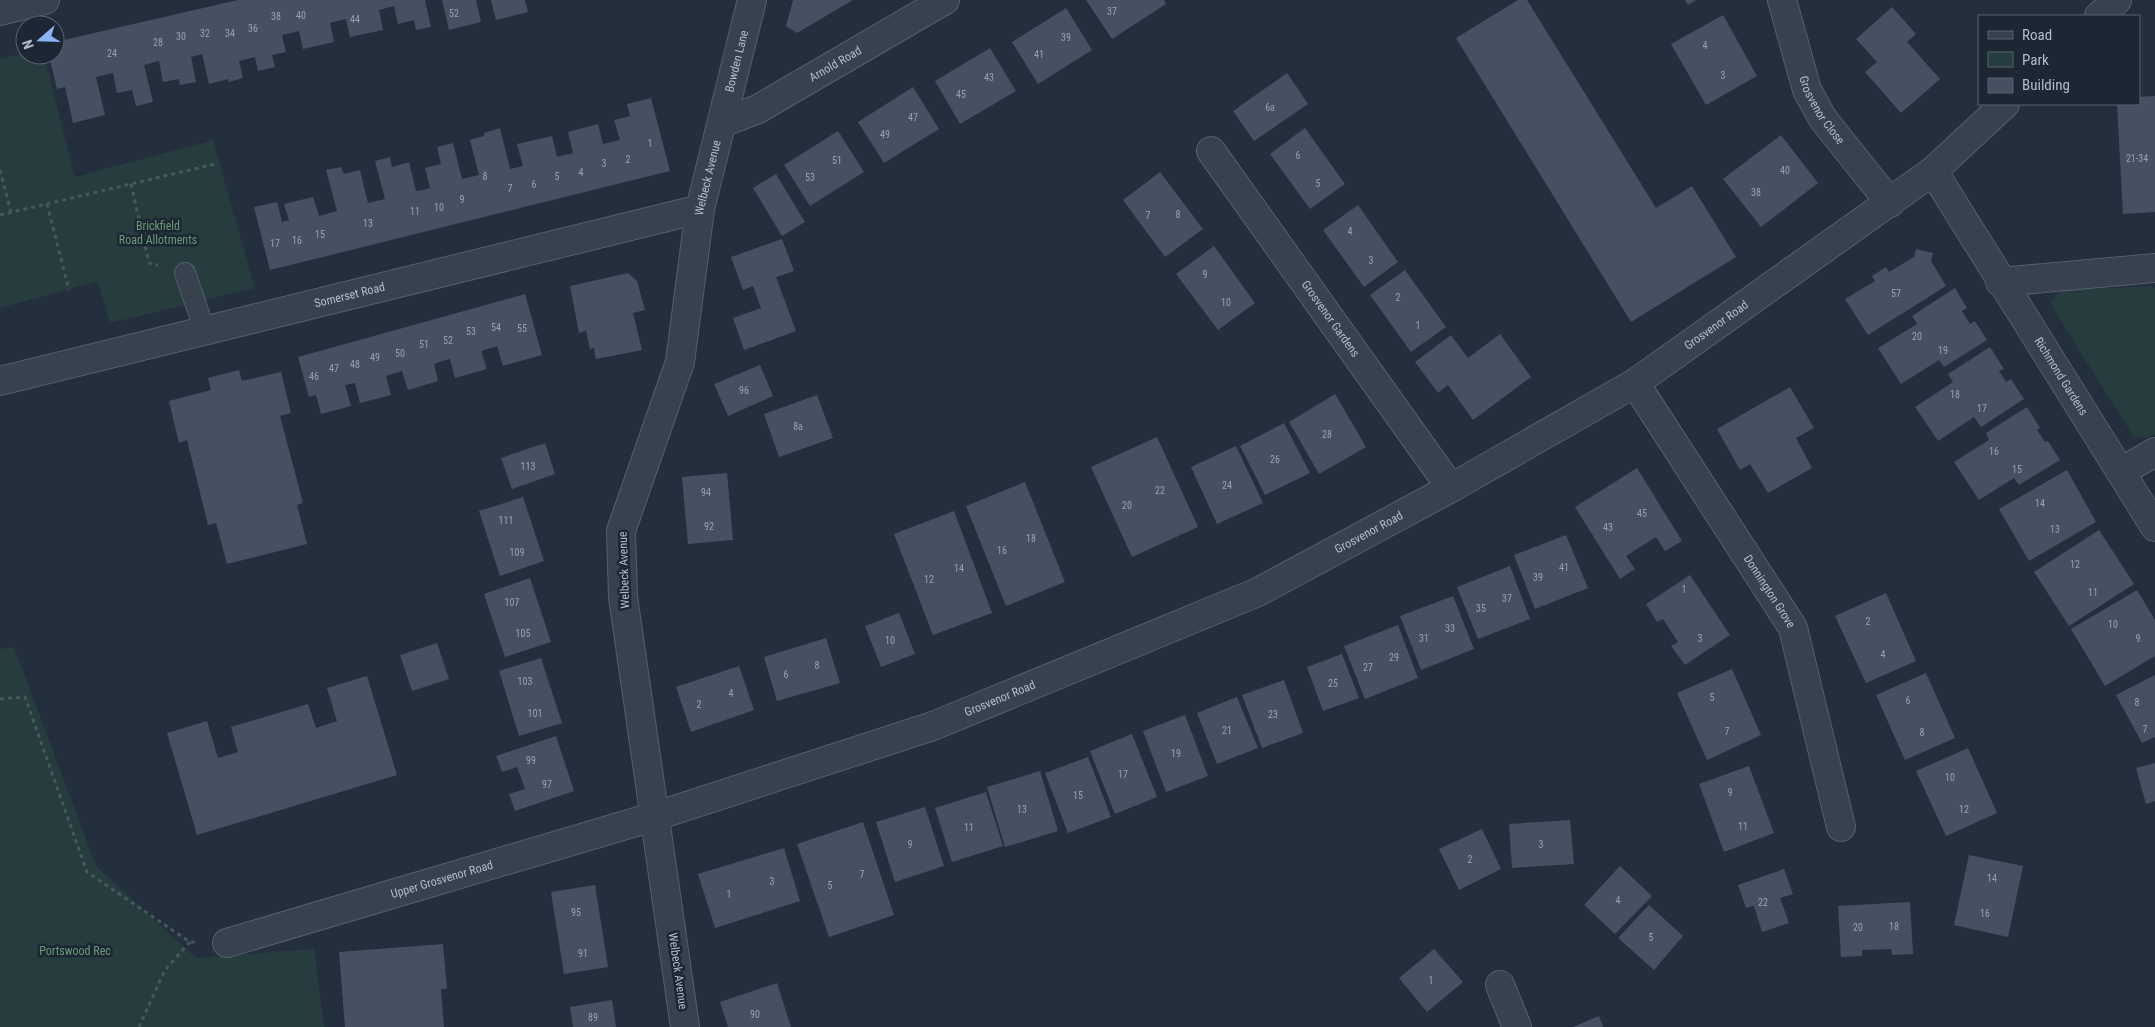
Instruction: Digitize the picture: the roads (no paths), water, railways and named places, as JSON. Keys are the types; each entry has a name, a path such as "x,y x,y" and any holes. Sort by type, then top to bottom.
{"street":[{"path":"0,11 45,0"},
{"name":"Bowden Lane","path":"722,123 752,0"},
{"name":"Arnold Road","path":"722,123 758,109 945,0"},
{"name":"Grosvenor Close","path":"1782,0 1807,90 1823,119 1890,204"},
{"path":"2100,15 2116,0"},
{"name":"Grosvenor Road","path":"656,816 933,726 1258,592 1451,488 1635,383 1890,204 1933,171 2004,105"},
{"name":"Welbeck Avenue","path":"686,1027 623,597 620,531 680,362 700,209 722,123"},
{"name":"Grosvenor Gardens","path":"1211,151 1451,488"},
{"name":"Richmond Gardens","path":"1933,171 2000,282 2155,527"},
{"name":"Somerset Road","path":"0,381 700,209"},
{"path":"2000,282 2155,268"},
{"name":"Donnington Grove","path":"1635,383 1793,628 1841,827"},
{"path":"2121,472 2155,452"},
{"name":"Upper Grosvenor Road","path":"227,943 656,816"},
{"path":"1500,985 1516,1027"}],"lane":[{"path":"185,273 205,331"}],"park label":[{"name":"Brickfield Road Allotments","path":"158,233"},
{"name":"Portswood Rec","path":"75,951"}]}
